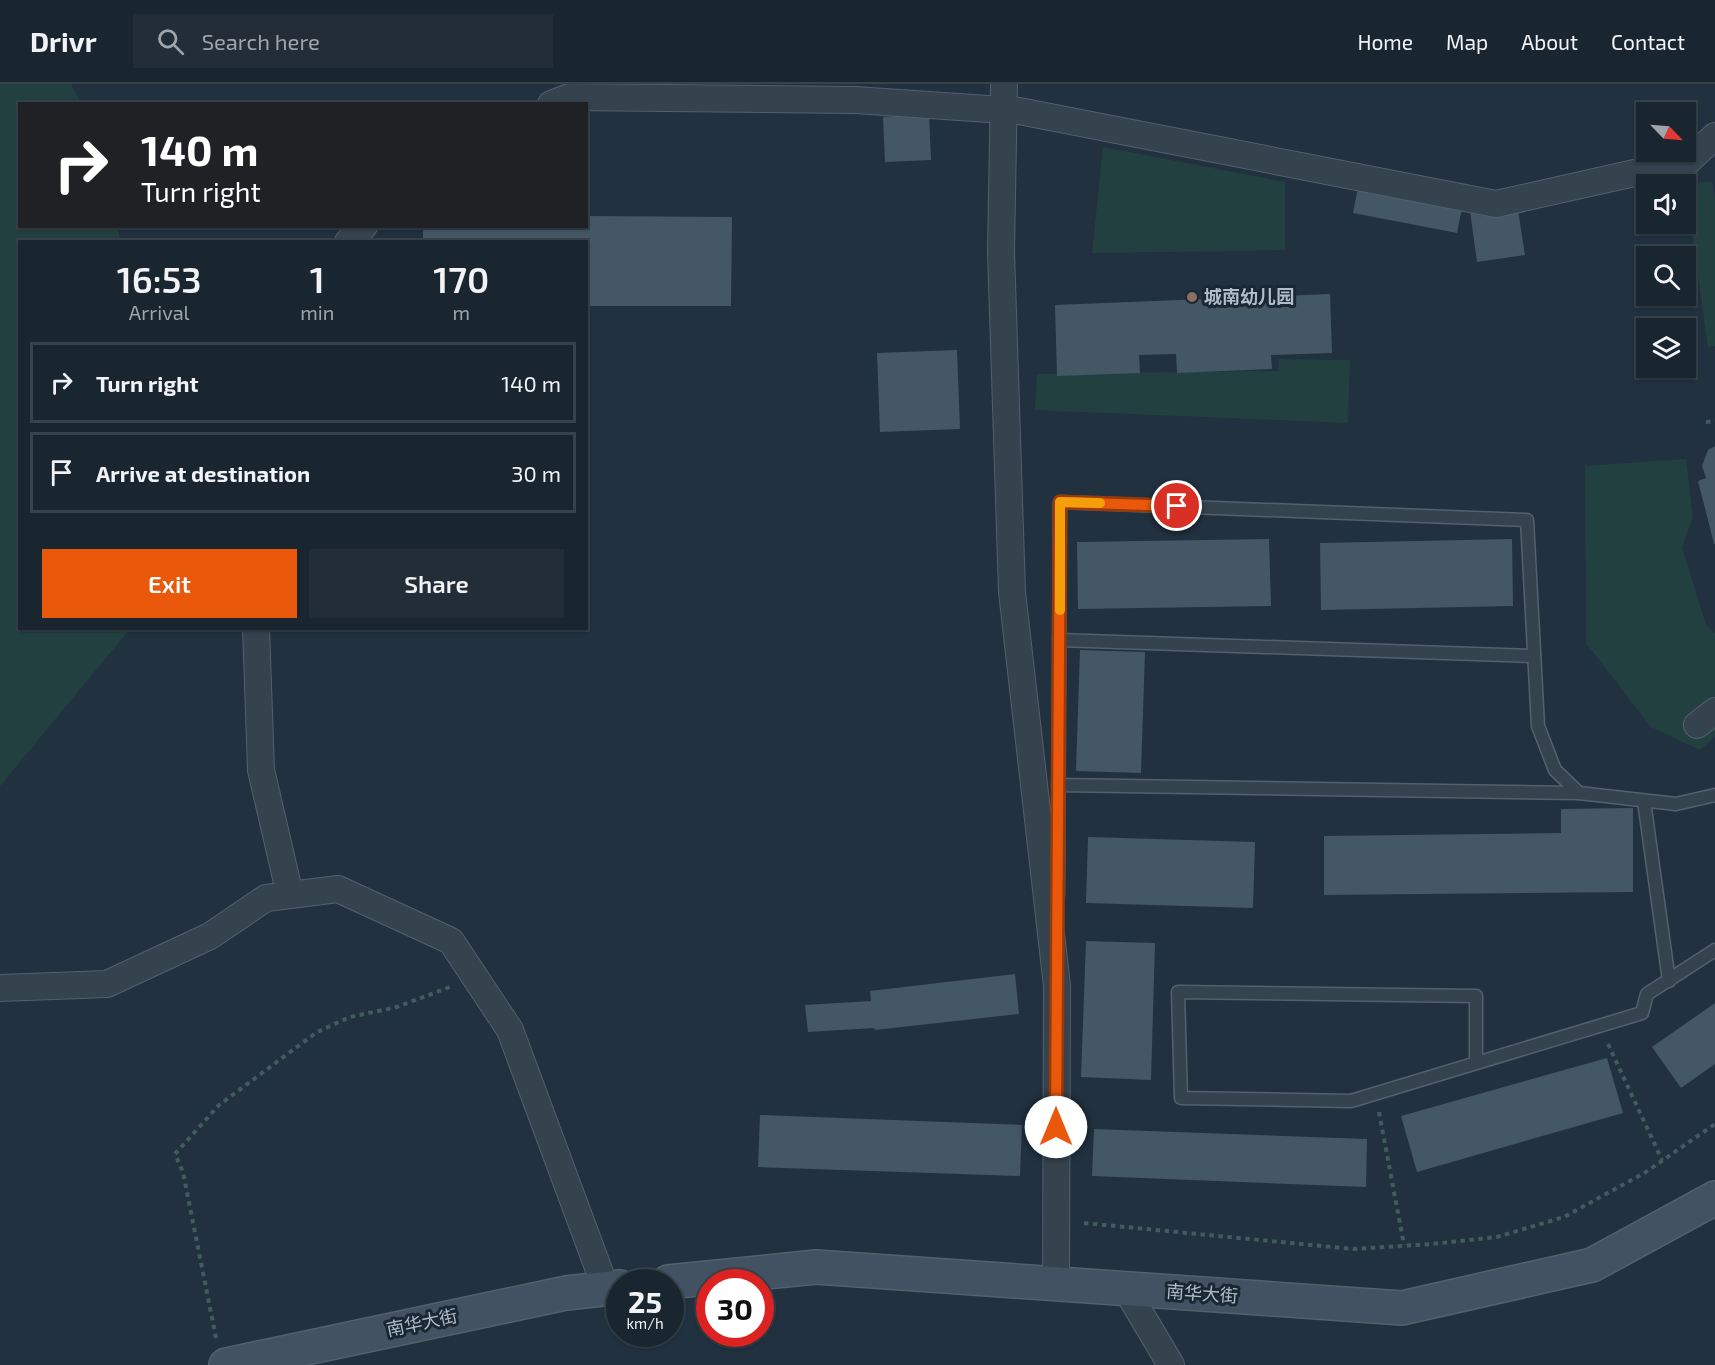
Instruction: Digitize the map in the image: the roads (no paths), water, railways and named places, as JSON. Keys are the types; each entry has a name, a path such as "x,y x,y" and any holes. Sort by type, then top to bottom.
{"main road":[{"name":"南华大街","path":"684,1280 816,1267 1402,1308 1592,1265 1715,1198"},
{"name":"南华大街","path":"221,1354 566,1293 606,1289"}],"street":[{"path":"1004,84 1001,251 1012,592 1057,987 1056,1285"},
{"path":"556,102 569,97 855,100 1019,111 1496,204 1688,161 1715,136"},
{"path":"350,240 362,228"},
{"path":"256,630 261,770 290,895"},
{"path":"1715,711 1697,726 1715,724"},
{"path":"0,988 108,984 210,936 267,898 338,889 451,941 510,1030 606,1270"},
{"path":"1126,1289 1171,1365"}],"lane":[{"path":"1057,987 1060,502 1527,520 1538,726 1555,770 1579,793"},
{"path":"1059,640 1534,656"},
{"path":"1058,785 1579,793 1676,804 1715,795"},
{"path":"1644,801 1669,981"},
{"path":"1476,1063 1476,996 1178,992 1181,1098 1351,1101 1642,1013 1647,994 1715,950"}],"place":[{"name":"城南幼儿园","path":"1192,297"}]}
